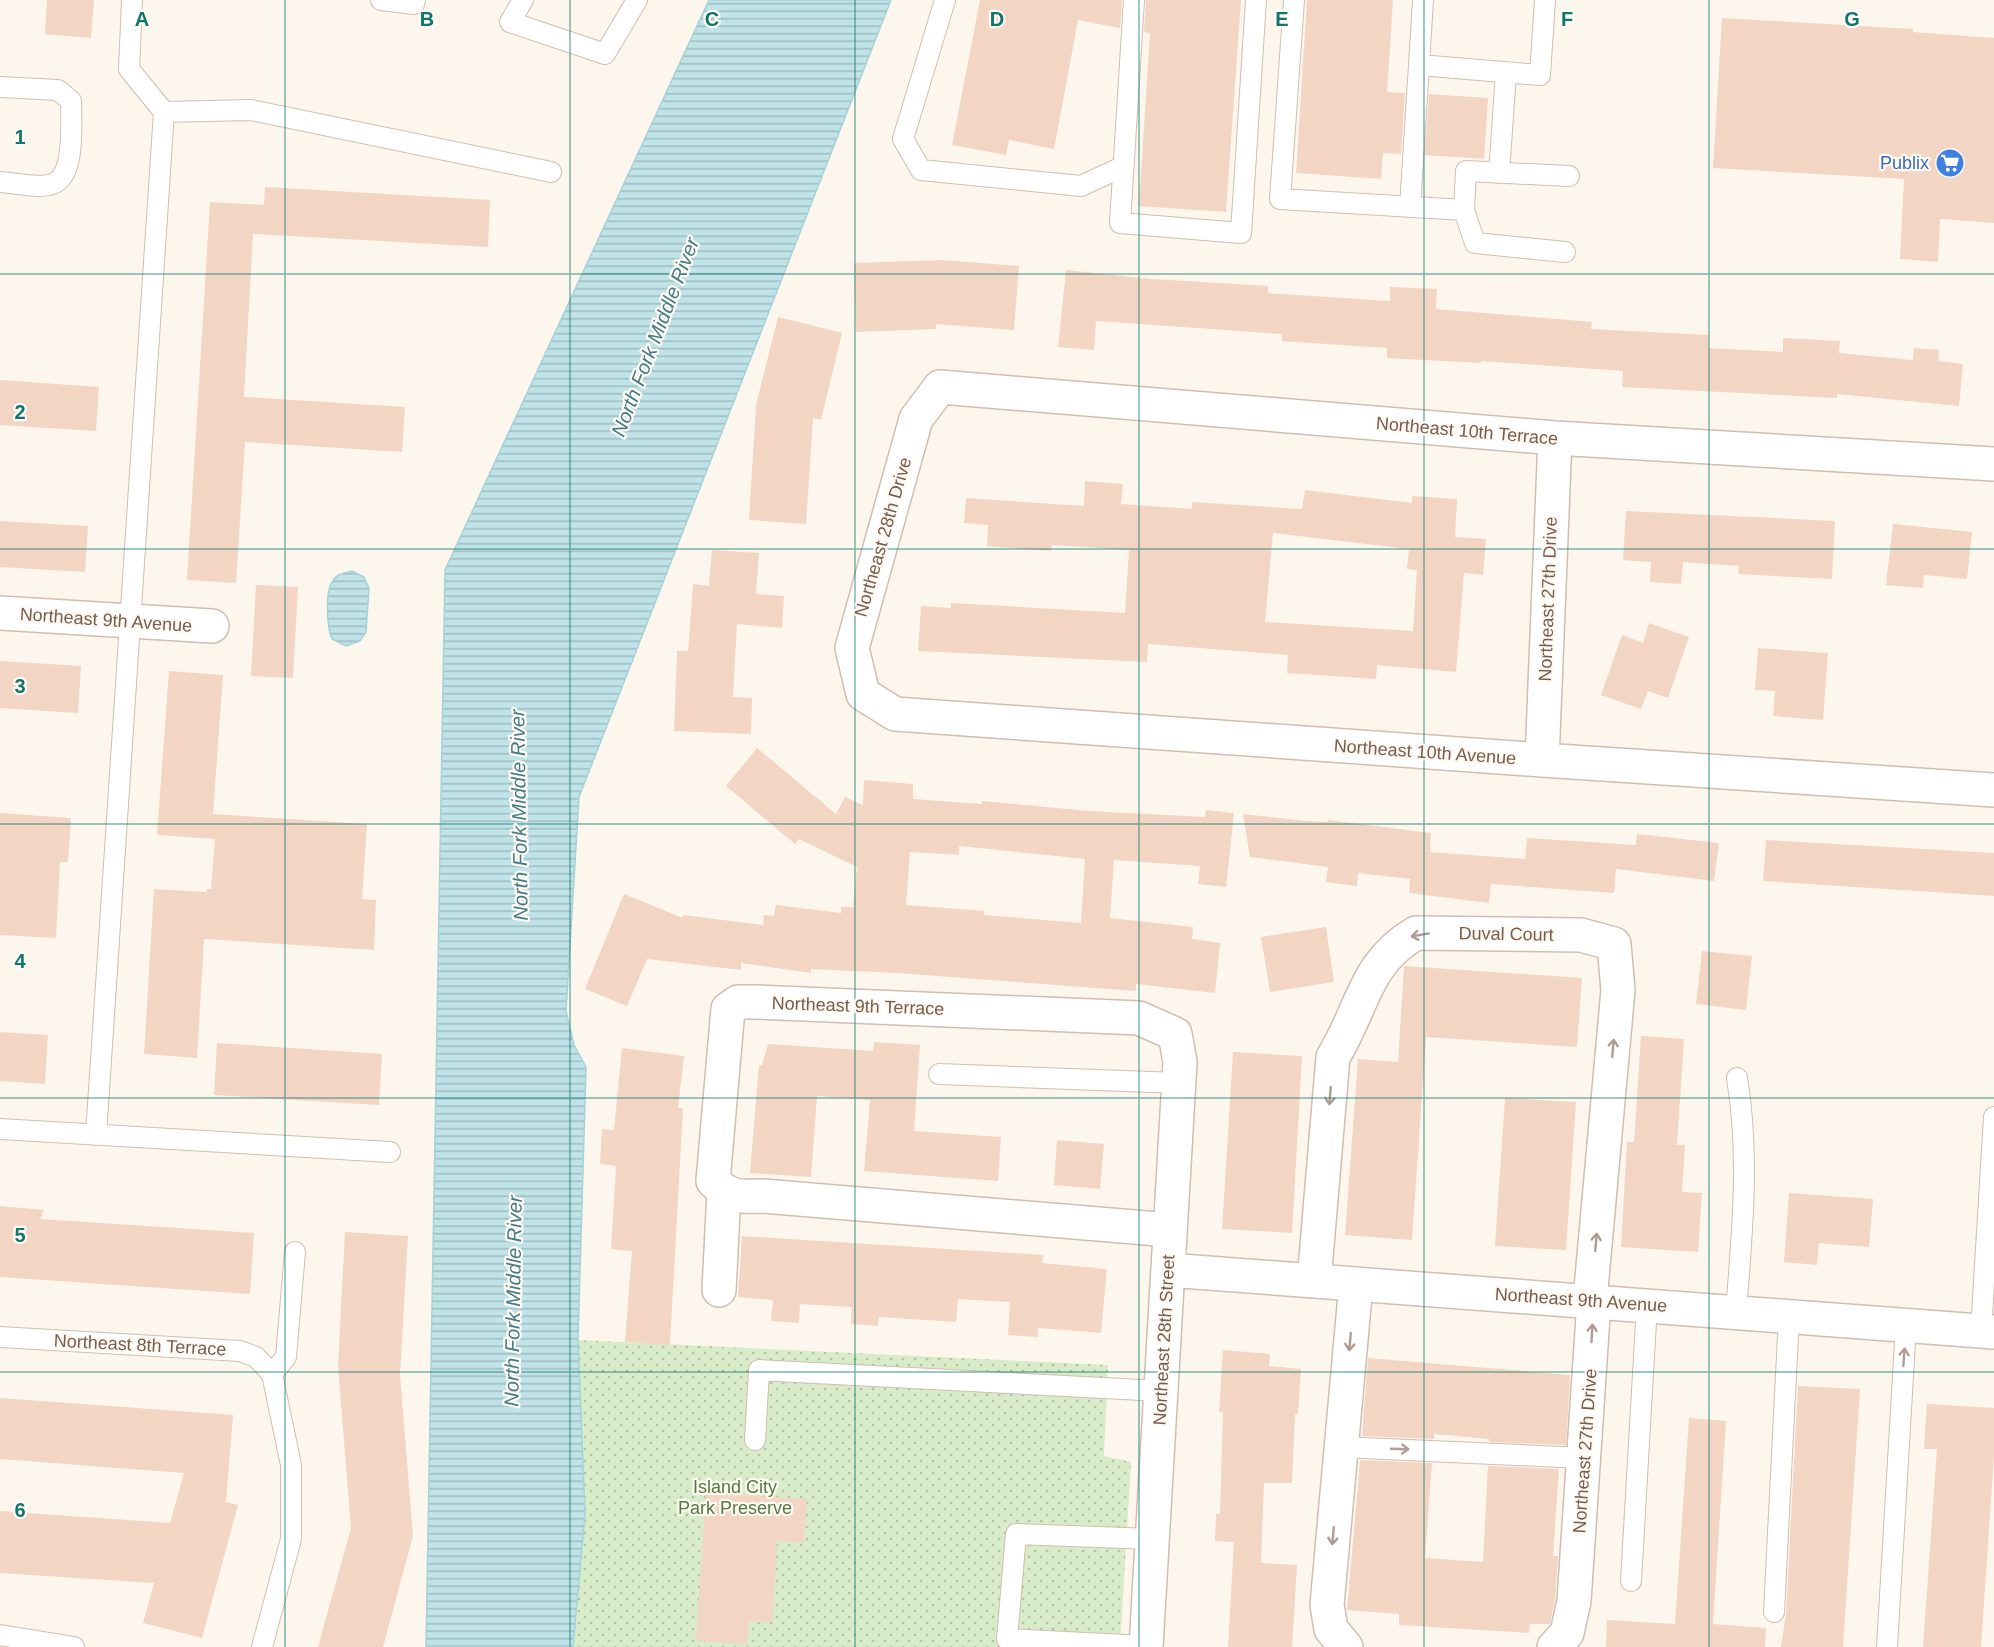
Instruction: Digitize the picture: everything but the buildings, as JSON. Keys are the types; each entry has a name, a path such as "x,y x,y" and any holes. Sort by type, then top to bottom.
{"street":[{"name":"Northeast 10th Terrace","path":"940,387 1555,438 1994,464"},
{"name":"Northeast 28th Drive","path":"863,693 852,648 916,419 940,387"},
{"name":"Northeast 27th Drive","path":"1542,760 1555,438"},
{"name":"Northeast 9th Avenue","path":"0,613 212,626"},
{"name":"Northeast 10th Avenue","path":"863,693 895,714 1542,760 1994,789"},
{"name":"Duval Court","path":"1314,1281 1333,1057 1345,1038 1377,966 1396,945 1416,933 1581,935 1614,944 1618,990 1592,1301"},
{"name":"Northeast 9th Terrace","path":"719,1290 724,1192 713,1181 725,1025 728,1009 738,1002 1138,1018 1175,1034"},
{"name":"Northeast 28th Street","path":"1146,1646 1180,1062 1175,1034"},
{"path":"724,1192 740,1197 1170,1230"},
{"name":"Northeast 9th Avenue","path":"1168,1270 1987,1332"},
{"path":"1346,1647 1331,1629 1328,1605 1356,1284"},
{"name":"Northeast 27th Drive","path":"1554,1647 1567,1634 1574,1601 1592,1301"}],"lane":[{"path":"96,1135 164,112 129,69 132,0"},
{"path":"381,0 414,4 415,0"},
{"path":"523,0 510,22 605,54 637,0"},
{"path":"945,0 903,138 921,170 1081,186 1122,167"},
{"path":"1134,0 1120,223 1241,233 1256,0"},
{"path":"1294,0 1280,199 1464,210"},
{"path":"1410,207 1423,0"},
{"path":"1419,66 1540,75 1545,0"},
{"path":"1499,173 1506,73"},
{"path":"0,87 58,90 71,101 69,165 63,179 51,185 0,182"},
{"path":"164,112 251,110 551,172"},
{"path":"1565,252 1475,243 1464,210 1466,171 1569,176"},
{"path":"939,1074 1179,1083"},
{"path":"1736,1312 1746,1189 1742,1104 1737,1077"},
{"path":"1987,1332 1994,1117"},
{"path":"0,1129 390,1152"},
{"path":"262,1647 291,1539 291,1465 272,1374 286,1357 295,1252"},
{"path":"1631,1581 1647,1305"},
{"path":"1774,1612 1789,1316"},
{"path":"1887,1647 1906,1325"},
{"name":"Northeast 8th Terrace","path":"0,1337 240,1351 256,1357 272,1374"},
{"path":"754,1440 759,1370 1161,1391"},
{"path":"1341,1447 1584,1458"},
{"path":"1146,1646 1007,1638 1016,1534 1152,1539"},
{"path":"0,1635 74,1647"}],"green space":[{"name":"Island City Park Preserve","path":"578,1340 1108,1365 1104,1456 1131,1462 1120,1647 573,1647 585,1514"}],"water":[{"name":"North Fork Middle River","path":"709,0 891,0 579,797 566,1011 574,1045 586,1067 578,1340 585,1514 573,1647 426,1647 445,570"},
{"path":"352,571 364,577 369,588 366,632 360,641 346,646 332,639 328,619 328,602 330,587 334,579"}],"place":[{"name":"Publix","path":"1950,163"}]}
